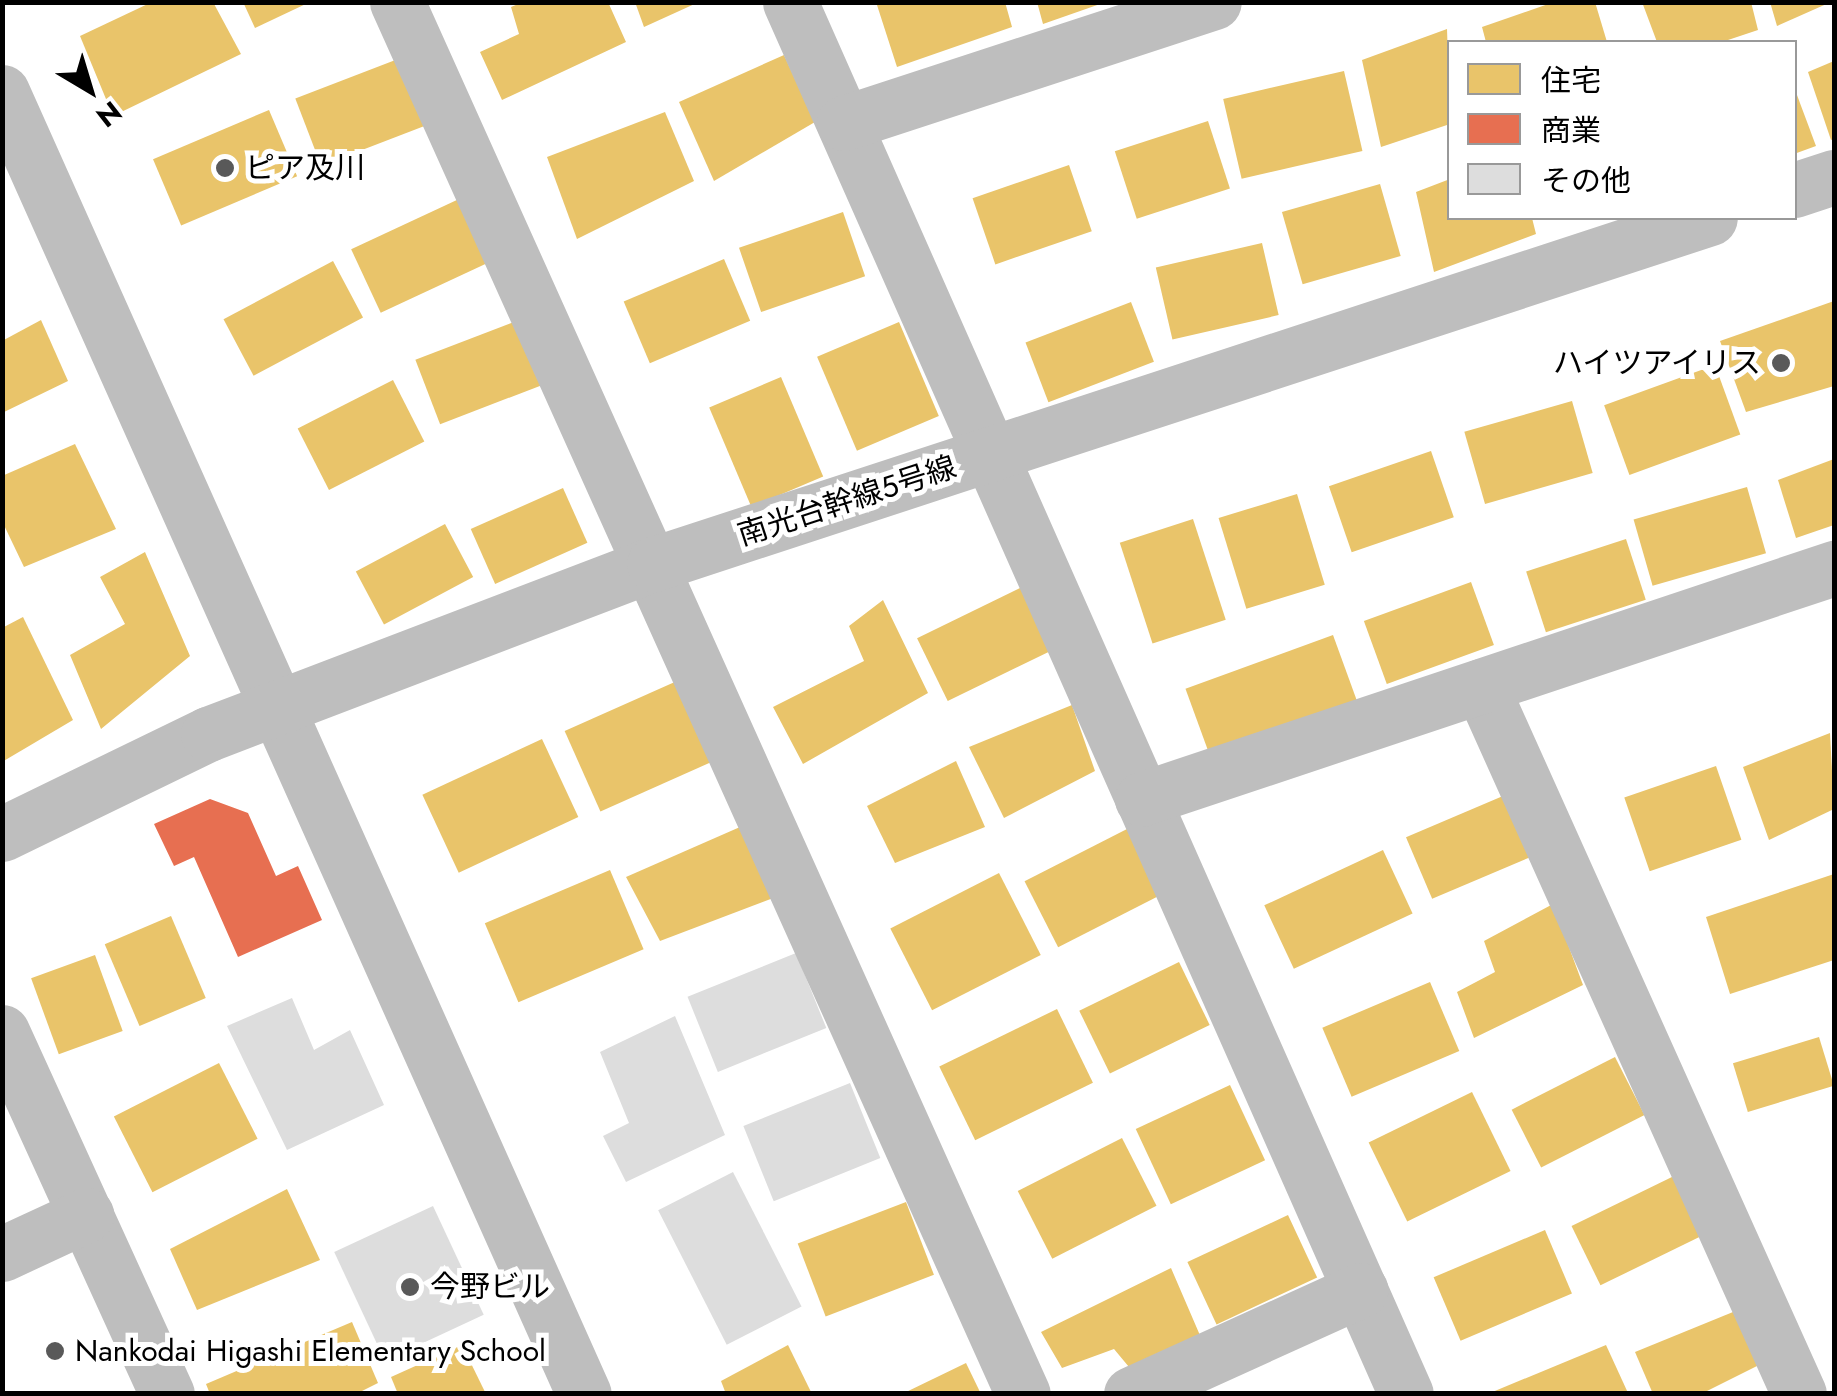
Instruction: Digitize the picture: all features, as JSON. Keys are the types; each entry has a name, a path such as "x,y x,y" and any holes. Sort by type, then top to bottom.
{"street":[{"path":"397,2 654,564 1023,1394"},
{"path":"790,2 996,452 1142,799 1406,1394"},
{"path":"844,123 1214,2"},
{"path":"2,92 584,1394"},
{"name":"南光台幹線５号線","path":"2,834 277,709 654,564 1704,220"},
{"path":"1142,799 1834,568"},
{"path":"1481,686 1799,1394"},
{"path":"2,1032 167,1394"},
{"path":"2,1254 86,1215"},
{"path":"1131,1394 1360,1290"}],"building: 住宅":[{"path":"152,2 213,2 241,54 113,116 80,36"},
{"path":"243,2 310,2 255,28"},
{"path":"523,2 608,2 626,42 502,100 480,52 519,34 511,7"},
{"path":"635,2 699,2 644,27"},
{"path":"876,2 1005,2 1012,27 897,67"},
{"path":"1037,2 1103,2 1103,3 1043,24"},
{"path":"1554,2 1595,2 1606,40 1485,40 1482,27"},
{"path":"1642,2 1751,2 1758,30 1728,40 1656,40"},
{"path":"1770,2 1831,2 1777,26"},
{"path":"1447,29 1447,125 1381,147 1362,60"},
{"path":"784,55 815,122 714,181 679,102"},
{"path":"398,59 424,126 321,166 295,98"},
{"path":"1834,61 1834,139 1831,140 1808,72"},
{"path":"1344,71 1362,151 1242,179 1223,99"},
{"path":"1797,95 1816,146 1797,153"},
{"name":"ピア及川","path":"269,110 297,176 181,226 153,159"},
{"path":"665,112 694,181 577,239 547,157"},
{"path":"1208,121 1230,189 1137,219 1115,151"},
{"path":"1069,165 1092,231 995,264 973,198"},
{"path":"1447,180 1447,220 1532,220 1536,234 1434,272 1416,192"},
{"path":"1380,184 1401,256 1303,284 1282,212"},
{"path":"459,199 489,262 381,313 351,249"},
{"path":"843,212 865,276 761,312 739,248"},
{"path":"1262,243 1279,315 1172,340 1156,268"},
{"path":"724,259 750,321 650,363 624,302"},
{"path":"333,261 363,318 254,376 224,319"},
{"name":"ハイツアイリス","path":"1834,301 1834,386 1746,412 1720,341"},
{"path":"1131,302 1154,362 1048,402 1026,342"},
{"path":"41,320 68,381 2,413 2,341"},
{"path":"519,320 544,384 440,424 415,360"},
{"path":"899,322 939,416 857,451 817,357"},
{"path":"1715,365 1740,435 1629,475 1604,405"},
{"path":"781,377 823,476 751,507 709,407"},
{"path":"393,380 424,441 329,490 298,429"},
{"path":"1572,401 1593,473 1485,504 1464,432"},
{"path":"75,444 116,529 24,567 2,521 2,476"},
{"path":"1431,451 1454,517 1352,552 1329,486"},
{"path":"1834,459 1834,525 1796,538 1778,480"},
{"path":"1747,487 1766,553 1653,586 1634,520"},
{"path":"563,488 587,543 495,584 471,529"},
{"path":"1297,494 1325,585 1246,609 1219,518"},
{"path":"1193,519 1226,620 1153,644 1120,543"},
{"path":"445,524 473,577 384,624 356,571"},
{"path":"1626,539 1646,600 1546,632 1526,571"},
{"path":"145,552 190,656 101,729 70,655 125,624 100,577"},
{"path":"1471,582 1494,645 1387,684 1364,621"},
{"path":"1024,586 1055,649 948,701 917,638"},
{"path":"883,600 928,693 803,764 773,707 864,661 849,626"},
{"path":"23,617 73,720 2,762 2,628"},
{"path":"1333,635 1358,703 1210,756 1185,689"},
{"path":"677,681 713,761 600,811 565,731"},
{"path":"1072,705 1095,771 1004,818 969,747"},
{"path":"1830,733 1834,809 1769,840 1743,767"},
{"path":"542,739 578,817 459,873 422,795"},
{"path":"956,761 985,827 895,863 867,806"},
{"path":"1716,766 1741,840 1650,871 1624,798"},
{"path":"1510,793 1536,855 1432,899 1406,837"},
{"path":"740,827 776,897 660,941 626,877"},
{"path":"1127,829 1161,895 1058,947 1025,881"},
{"path":"1383,850 1413,913 1294,969 1264,905"},
{"path":"610,870 644,949 518,1002 485,923"},
{"path":"999,873 1041,955 932,1010 890,928"},
{"path":"1834,874 1834,960 1730,994 1706,917"},
{"path":"1553,904 1583,985 1474,1038 1457,992 1495,972 1484,941"},
{"path":"171,916 206,998 139,1026 105,944"},
{"path":"95,955 123,1031 59,1054 31,978"},
{"path":"1179,962 1210,1025 1110,1074 1079,1011"},
{"path":"1430,982 1459,1051 1352,1097 1322,1028"},
{"path":"1057,1009 1093,1083 975,1140 939,1066"},
{"path":"1819,1037 1834,1086 1748,1112 1733,1063"},
{"path":"1615,1057 1645,1115 1541,1168 1512,1110"},
{"path":"219,1063 258,1139 152,1192 114,1117"},
{"path":"1230,1085 1265,1160 1171,1204 1136,1129"},
{"path":"1472,1092 1511,1171 1407,1222 1369,1142"},
{"path":"1122,1138 1157,1206 1052,1259 1018,1191"},
{"path":"1674,1176 1703,1235 1600,1285 1572,1226"},
{"path":"287,1189 320,1260 197,1310 170,1249"},
{"path":"906,1202 934,1275 826,1316 798,1244"},
{"path":"1288,1215 1317,1278 1217,1324 1187,1262"},
{"path":"1545,1230 1572,1294 1461,1341 1434,1277"},
{"path":"1171,1268 1202,1340 1134,1373 1114,1349 1062,1368 1041,1332"},
{"path":"1733,1312 1759,1365 1701,1394 1653,1394 1635,1352"},
{"path":"352,1322 378,1383 356,1394 210,1394 206,1384"},
{"path":"462,1345 486,1394 398,1394 391,1377"},
{"path":"788,1345 812,1394 726,1394 721,1381"},
{"path":"1606,1345 1628,1393 1490,1393"},
{"path":"966,1363 981,1394 902,1394"}],"building: 商業":[{"path":"210,799 248,813 276,876 298,866 322,920 238,957 194,857 174,866 154,824"}],"building: その他":[{"path":"796,953 826,1028 718,1072 688,997"},
{"path":"292,998 314,1050 350,1030 384,1105 287,1150 227,1026"},
{"path":"675,1016 725,1135 626,1182 603,1136 629,1123 600,1052"},
{"path":"850,1083 880,1158 774,1201 743,1126"},
{"path":"733,1172 802,1307 727,1345 658,1210"},
{"name":"今野ビル","path":"433,1206 484,1315 385,1361 334,1252"}],"place":[{"name":"ピア及川","path":"225,168"},
{"name":"ハイツアイリス","path":"1781,363"},
{"name":"今野ビル","path":"410,1287"},
{"name":"Nankodai Higashi Elementary School","path":"55,1351"}]}
